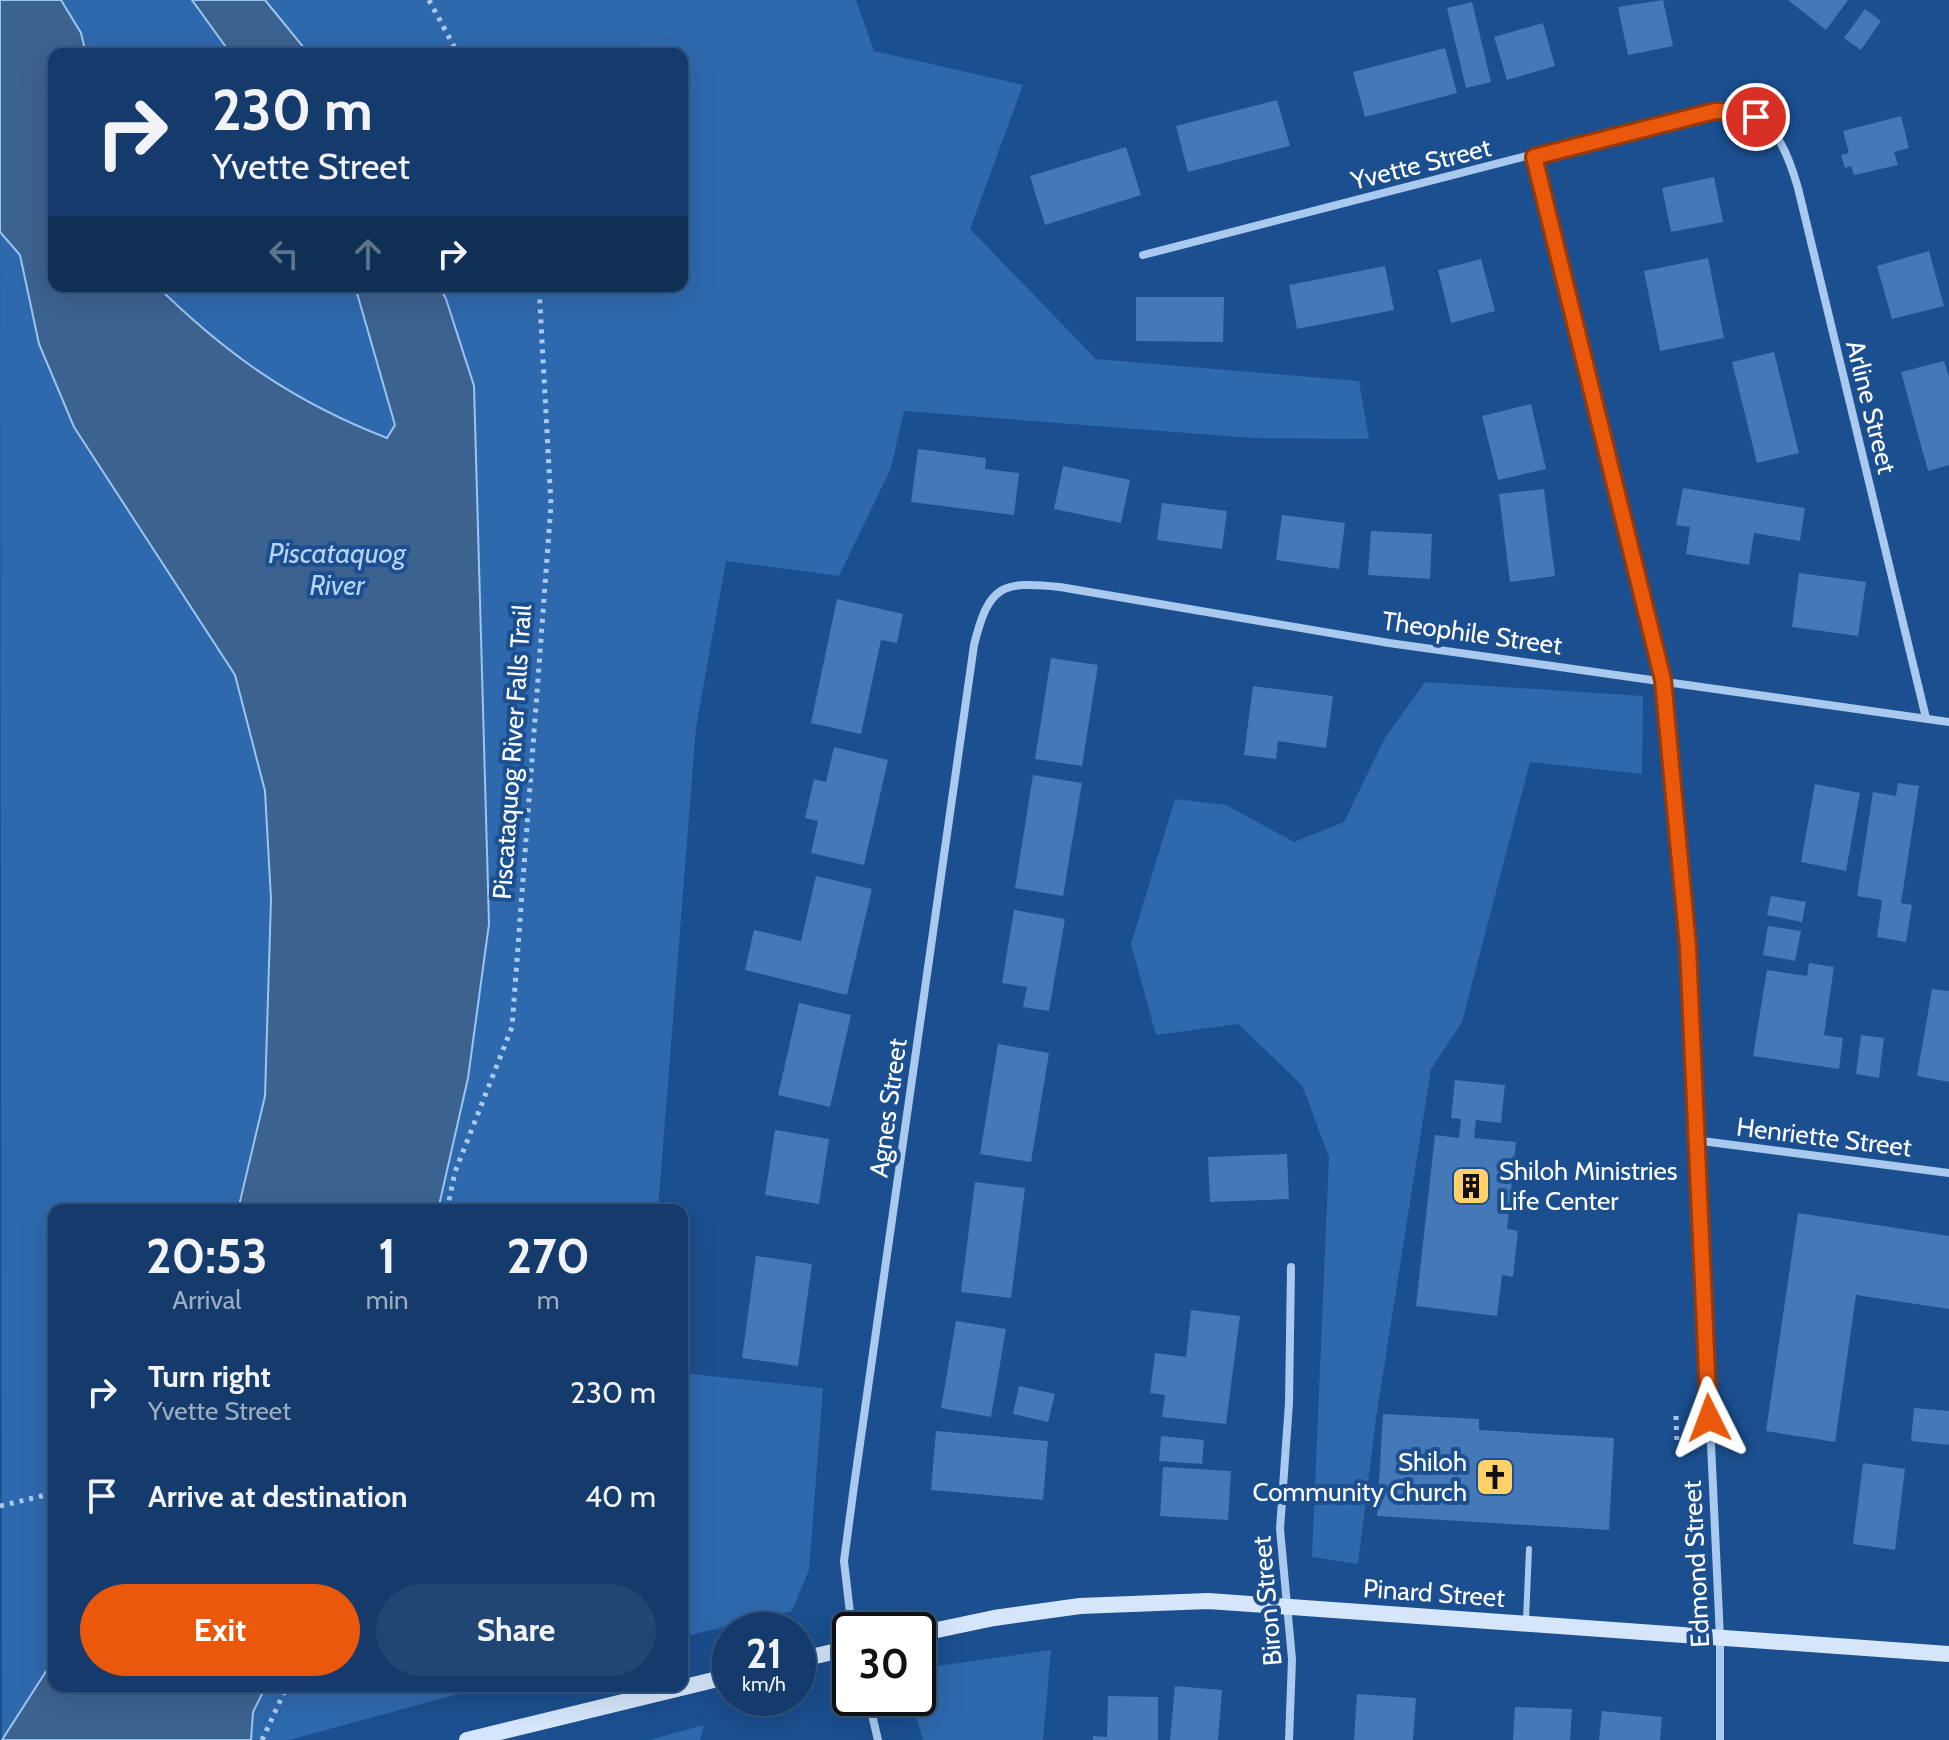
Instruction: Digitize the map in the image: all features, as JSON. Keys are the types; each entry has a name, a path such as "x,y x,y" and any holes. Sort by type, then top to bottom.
{"street":[{"name":"Yvette Street","path":"1143,255 1701,113 1736,111 1756,117"},
{"name":"Arline Street","path":"1756,117 1774,130 1786,148 1798,188 1926,718"},
{"name":"Edmond Street","path":"1534,157 1663,680 1687,932 1694,1140 1720,1638 1720,1740"},
{"name":"Theophile Street","path":"994,595 1005,586 1019,583 1060,587 1389,643 1949,722"},
{"name":"Agnes Street","path":"850,1612 844,1561 854,1486 974,645 985,606 994,595"},
{"name":"Henriette Street","path":"1694,1140 1949,1173"},
{"name":"Biron Street","path":"1289,1740 1293,1674 1280,1529 1289,1403 1291,1267"},
{"name":"Pinard Street","path":"936,1630 994,1618 1080,1606 1208,1601 1949,1654"},
{"path":"688,1686 712,1680"},
{"path":"467,1740 663,1692"},
{"path":"872,1716 878,1740"}],"lane":[{"path":"1525,1624 1529,1549"}],"path":[{"path":"429,0 455,48"},
{"name":"Piscataquog River Falls Trail","path":"448,1204 455,1172 512,1027 551,505 539,292"},
{"path":"1676,1416 1677,1444"},
{"path":"0,1506 48,1494"},
{"path":"262,1740 284,1692"}],"shaded area":[{"path":"61,0 192,0 227,48 85,48 81,33"},
{"path":"265,0 856,0 874,51 1023,85 970,229 1096,359 1359,381 1369,439 1253,438 904,411 891,468 839,576 726,561 696,727 658,1204 439,1204 468,1078 489,924 479,587 446,299 442,292 688,292 688,48 304,48"},
{"path":"0,232 20,255 39,344 74,427 235,675 265,791 271,899 265,1097 239,1204 48,1204 48,1668 2,1740"},
{"path":"163,292 357,292 396,425 387,438 292,392 236,355"},
{"path":"1425,682 1643,696 1642,774 1530,762 1462,1022 1431,1069 1376,1418 1358,1564 1312,1557 1329,1157 1302,1085 1238,1024 1156,1035 1131,944 1175,799 1226,805 1294,842 1344,822 1385,738"},
{"path":"688,1374 823,1388 809,1570 792,1611 712,1612 712,1630 688,1636"},
{"path":"1051,1650 1043,1740 923,1740 916,1716 936,1716 937,1666"},
{"path":"263,1692 466,1692 289,1740 251,1740 253,1712"},
{"path":"704,1725 700,1740 649,1740"}],"water":[{"name":"Piscataquog River","path":"0,0 61,0 81,33 85,48 48,48 48,292 163,292 209,334 263,374 322,409 387,438 395,425 357,292 442,292 446,299 474,386 489,924 468,1078 439,1204 239,1204 265,1096 271,899 265,791 235,675 74,427 39,344 20,255 0,232"},
{"path":"192,0 265,0 304,48 227,48"},
{"path":"48,1668 48,1692 263,1692 253,1712 251,1740 2,1740"}],"building":[{"path":"1663,0 1673,46 1628,55 1618,7"},
{"path":"1788,0 1848,0 1826,30"},
{"path":"1472,2 1491,82 1466,88 1447,8"},
{"path":"1865,9 1881,21 1861,50 1844,38"},
{"path":"1543,23 1555,66 1507,80 1494,37"},
{"path":"1445,48 1457,93 1365,117 1353,72"},
{"path":"1277,100 1290,146 1188,172 1176,126"},
{"path":"1901,116 1909,148 1894,152 1898,165 1854,175 1851,166 1845,168 1841,155 1849,153 1843,131"},
{"path":"1126,147 1141,195 1045,225 1030,176"},
{"path":"1714,177 1723,222 1671,232 1662,188"},
{"path":"1929,251 1944,306 1892,319 1877,266"},
{"path":"1708,258 1724,338 1660,351 1644,271"},
{"path":"1481,259 1495,311 1451,323 1438,270"},
{"path":"1385,266 1394,310 1297,329 1289,285"},
{"path":"1136,297 1224,297 1223,342 1136,341"},
{"path":"1774,352 1799,453 1757,463 1732,362"},
{"path":"1944,361 1949,377 1949,465 1928,471 1901,372"},
{"path":"1531,404 1546,469 1498,480 1482,416"},
{"path":"918,449 986,458 985,469 1019,473 1014,515 911,502"},
{"path":"1063,466 1130,480 1121,523 1054,509"},
{"path":"1683,488 1805,508 1800,541 1754,533 1749,565 1686,554 1690,527 1676,525"},
{"path":"1544,489 1555,576 1510,582 1499,494"},
{"path":"1162,503 1227,511 1222,549 1157,540"},
{"path":"1282,515 1345,523 1339,569 1276,560"},
{"path":"1371,531 1432,534 1430,579 1368,575"},
{"path":"1799,573 1866,582 1858,636 1792,627"},
{"path":"837,599 903,614 897,643 881,640 861,734 811,723"},
{"path":"1051,658 1098,665 1082,766 1035,759"},
{"path":"1253,686 1333,696 1326,748 1278,741 1276,759 1244,755"},
{"path":"834,747 888,760 864,865 811,853 818,821 805,818 814,779 826,782"},
{"path":"1033,775 1082,783 1063,896 1015,888"},
{"path":"1898,783 1919,786 1901,903 1912,905 1906,942 1877,937 1882,900 1857,896 1873,792 1896,796"},
{"path":"1815,784 1860,793 1846,871 1801,862"},
{"path":"816,876 872,889 847,995 745,970 754,930 801,941"},
{"path":"1771,896 1806,902 1802,922 1767,915"},
{"path":"1014,910 1065,919 1049,1011 1023,1007 1027,987 1002,983"},
{"path":"1768,926 1801,931 1795,961 1763,955"},
{"path":"1809,963 1834,967 1824,1035 1843,1038 1839,1069 1753,1056 1767,970 1807,976"},
{"path":"1932,989 1949,991 1949,1082 1917,1076"},
{"path":"799,1003 851,1015 830,1107 778,1095"},
{"path":"1861,1035 1884,1038 1879,1078 1856,1074"},
{"path":"998,1044 1049,1053 1031,1162 980,1154"},
{"name":"Shiloh Ministries Life Center","path":"1455,1080 1505,1085 1501,1123 1476,1120 1474,1138 1516,1142 1507,1229 1518,1231 1513,1277 1502,1275 1497,1316 1416,1306 1435,1135 1459,1138 1461,1119 1451,1118"},
{"path":"775,1130 829,1139 819,1204 765,1195"},
{"path":"1287,1154 1289,1199 1210,1202 1208,1157"},
{"path":"975,1182 1025,1188 1011,1298 961,1292"},
{"path":"1798,1213 1949,1236 1949,1309 1856,1295 1835,1442 1766,1431"},
{"path":"756,1256 812,1264 798,1366 742,1358"},
{"path":"1191,1310 1240,1316 1226,1424 1162,1417 1165,1395 1150,1393 1155,1353 1186,1357"},
{"path":"956,1321 1006,1329 991,1417 941,1408"},
{"path":"1019,1386 1055,1394 1048,1422 1013,1414"},
{"path":"1914,1408 1949,1411 1949,1445 1911,1441"},
{"name":"Shiloh Community Church","path":"1383,1414 1479,1419 1479,1430 1614,1438 1609,1530 1377,1516"},
{"path":"936,1431 1048,1441 1043,1500 931,1490"},
{"path":"1161,1436 1204,1440 1202,1464 1159,1461"},
{"path":"1863,1463 1905,1469 1895,1550 1853,1544"},
{"path":"1163,1467 1231,1471 1228,1520 1160,1516"},
{"path":"1175,1686 1222,1690 1218,1740 1170,1740"},
{"path":"1357,1694 1416,1698 1413,1740 1354,1740"},
{"path":"1108,1696 1158,1697 1158,1740 1093,1740 1093,1736 1107,1737"},
{"path":"1515,1707 1572,1709 1570,1740 1513,1740"},
{"path":"1602,1711 1662,1717 1660,1740 1599,1740"}],"place":[{"name":"Shiloh Ministries Life Center","path":"1471,1186"},
{"name":"Shiloh Community Church","path":"1495,1477"}],"route":[{"path":"1709,1418 1694,1140 1688,947 1663,680 1534,157 1674,118 1715,111 1736,111 1756,117"}]}
